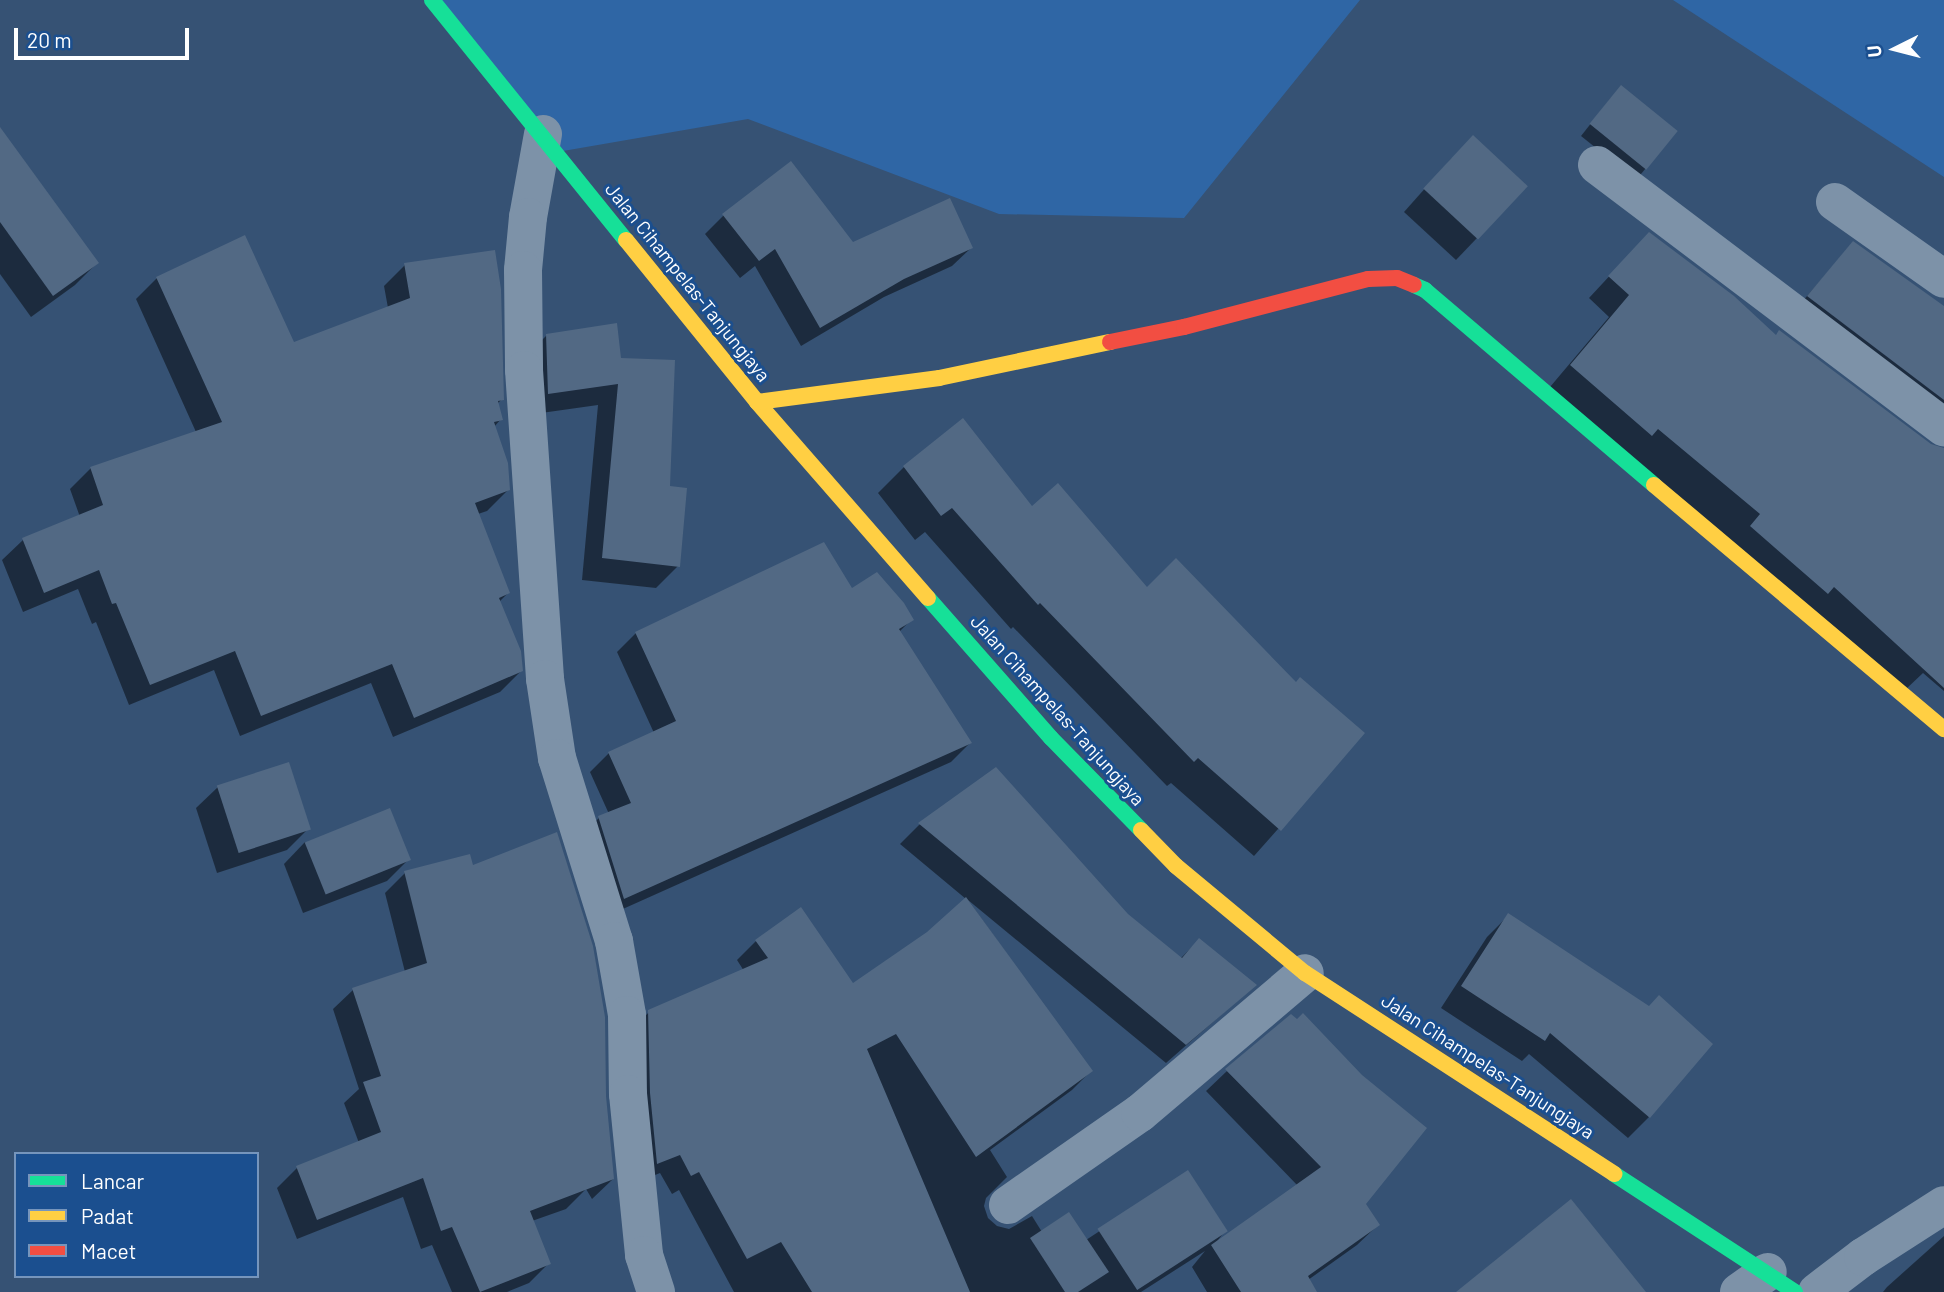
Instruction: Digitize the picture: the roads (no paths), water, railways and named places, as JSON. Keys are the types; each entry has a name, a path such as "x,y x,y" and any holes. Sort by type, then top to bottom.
{"main road":[{"name":"Jalan Cihampelas-Tanjungjaya","path":"432,0 757,402 1051,738 1176,866 1305,973 1768,1285"},
{"path":"757,402 939,378 1184,327 1368,279 1397,278 1424,290 1881,679 1944,729"}],"street":[{"path":"543,134 528,218 523,270 524,370 545,679 557,758 614,941 627,1015 628,1094 644,1255 656,1292"},
{"path":"1597,165 1944,427"},
{"path":"1835,202 1944,279"},
{"path":"1008,1205 1140,1112 1305,973"},
{"path":"1817,1292 1944,1205"}]}
